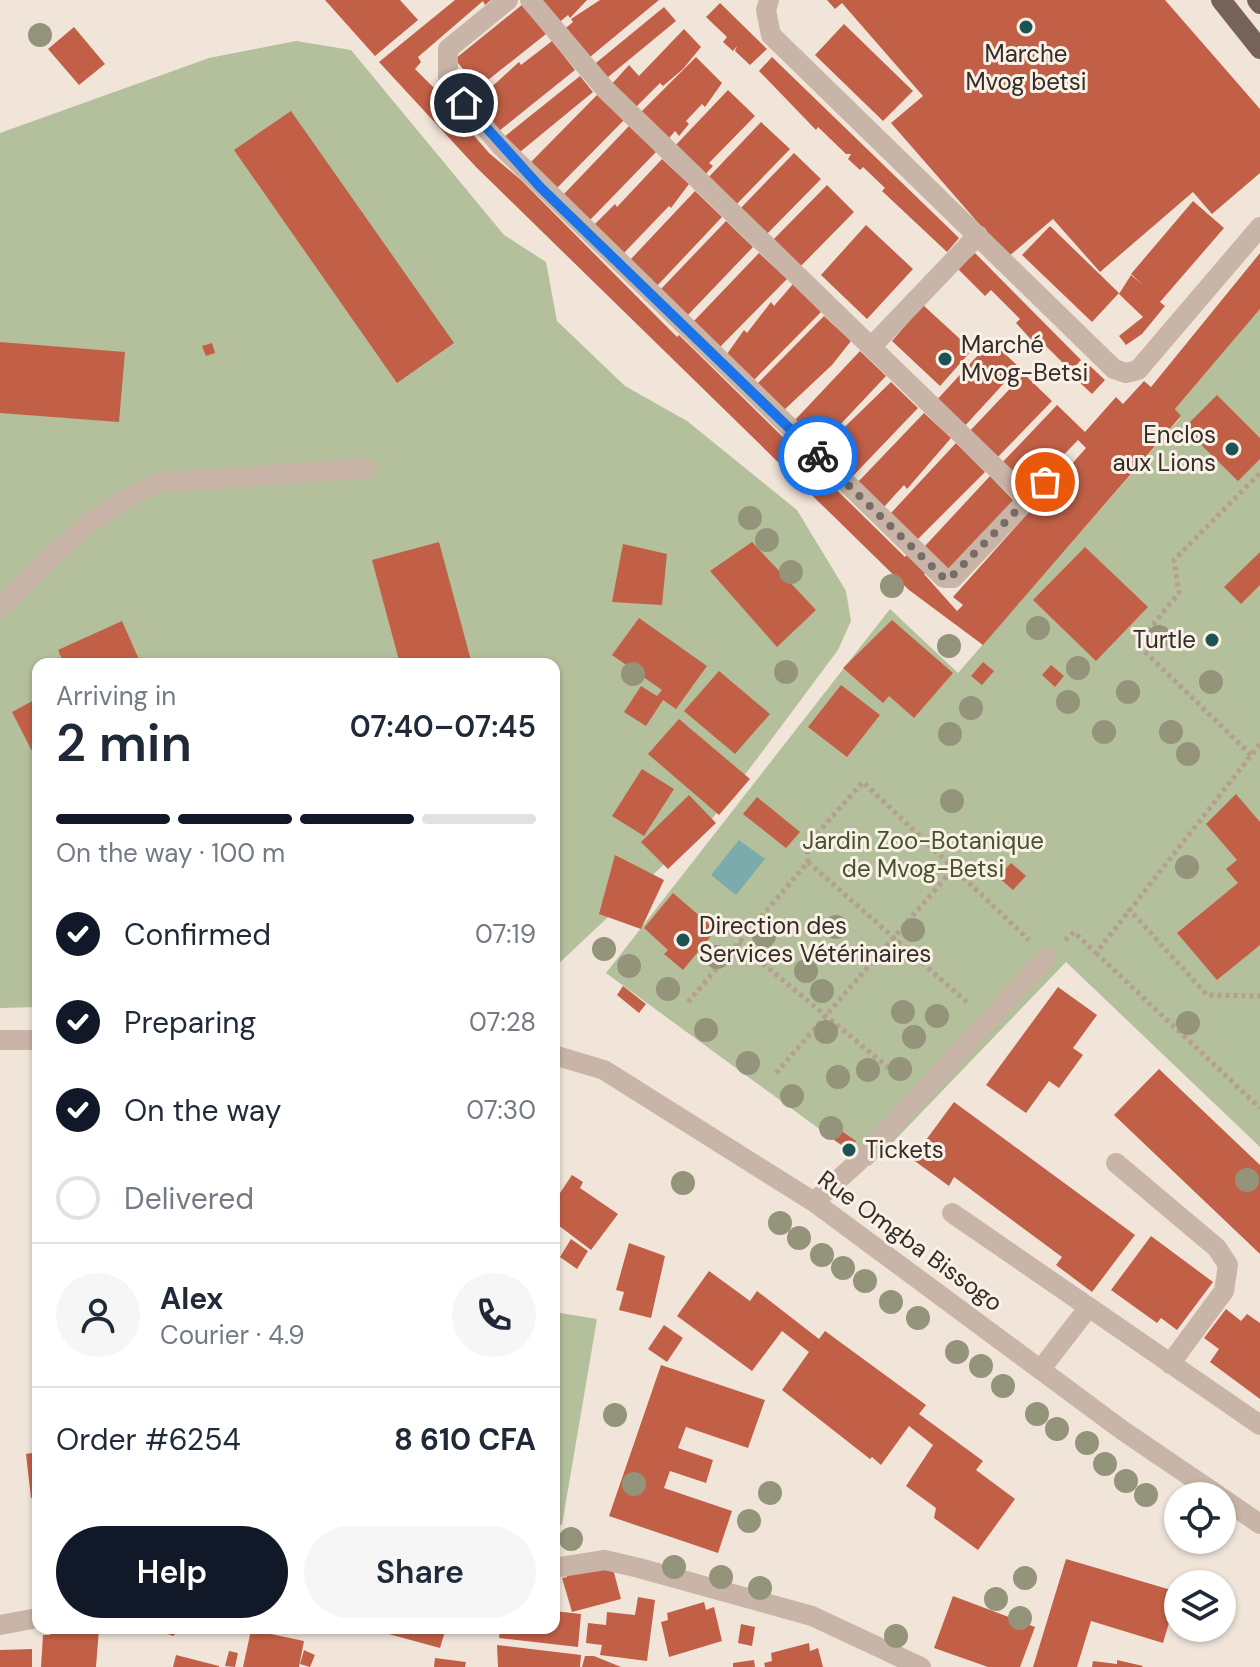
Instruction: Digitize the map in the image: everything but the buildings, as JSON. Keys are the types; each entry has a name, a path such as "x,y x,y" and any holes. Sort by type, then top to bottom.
{"main road":[{"path":"1221,0 1260,49"}],"street":[{"path":"508,0 448,49 448,77 464,103 541,188 944,578 953,578 1061,464"},
{"path":"530,0 606,90 1028,499"},
{"path":"769,0 766,10 771,35 1114,369 1126,373 1138,370 1260,227"},
{"path":"872,346 978,235"},
{"path":"0,608 106,508 132,493 160,483 367,468"},
{"path":"814,1202 861,1159 1047,957"},
{"path":"0,1040 32,1040"},
{"name":"Rue Omgba Bissogo","path":"560,1057 604,1070 814,1202 1199,1482"},
{"path":"1116,1163 1217,1248 1228,1265 1224,1291 1170,1364"},
{"path":"952,1213 1260,1425"},
{"path":"1041,1369 1088,1308"},
{"name":"Rue Omgba Bissogo","path":"1236,1508 1260,1524"},
{"path":"560,1567 605,1560 639,1568 812,1616 921,1667"},
{"path":"0,1625 32,1619"}],"path":[{"path":"1251,755 1137,644 1179,593 1174,560 1260,473"},
{"path":"1096,953 1128,908 1260,744"},
{"path":"688,1002 808,862 807,845 863,782 1047,957 1074,932 1260,1108"},
{"path":"808,862 988,1021"},
{"path":"776,1073 954,868"},
{"path":"1128,908 1207,995 1260,996"},
{"path":"738,943 824,1018 921,1094"}],"green space":[{"path":"296,41 351,50 504,235 546,262 557,321 625,386 687,421 797,510 846,591 851,621 838,650 712,819 560,962 560,658 32,658 32,1007 0,1008 0,133 209,58"},
{"name":"Jardin Zoo-Botanique de Mvog-Betsi","path":"1260,309 1260,1147 1066,962 870,1166 606,973 890,609 958,673 1181,417 1175,409"},
{"path":"560,1313 597,1319 560,1525"}],"water":[{"path":"739,840 765,859 736,895 711,875"}],"way so far":[{"path":"818,456 944,578 949,579 1045,482"}],"place":[{"name":"Marche Mvog betsi","path":"1026,27"},
{"name":"Marché Mvog-Betsi","path":"945,359"},
{"name":"Enclos aux Lions","path":"1232,449"},
{"name":"Turtle","path":"1212,640"},
{"name":"Direction des Services Vétérinaires","path":"683,940"},
{"name":"Tickets","path":"849,1150"}],"route":[{"path":"464,103 541,188 818,456"}]}
